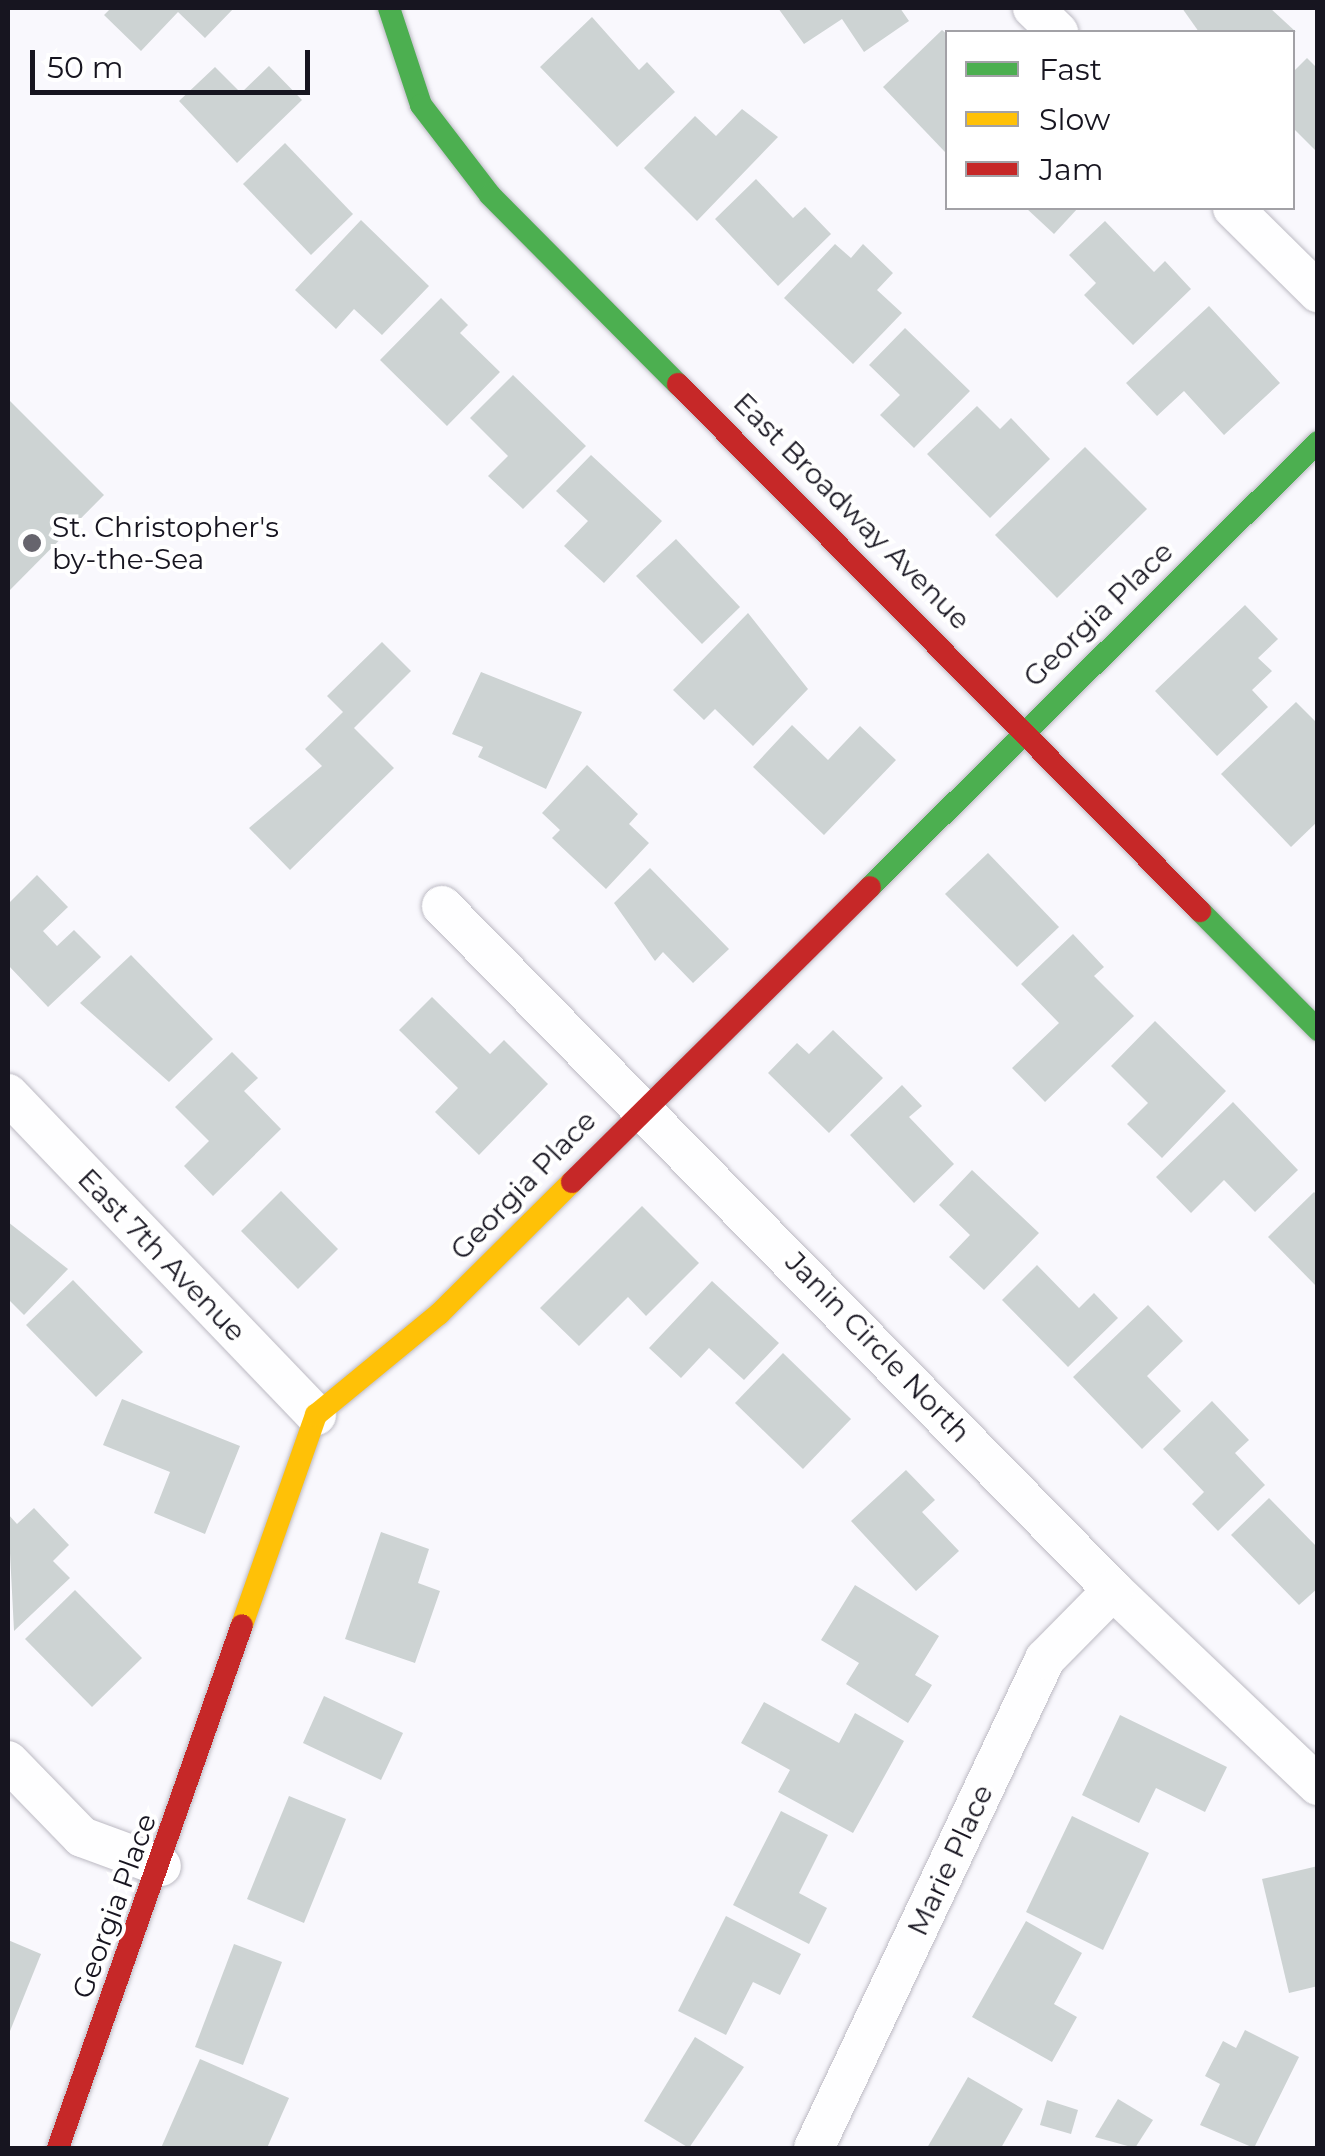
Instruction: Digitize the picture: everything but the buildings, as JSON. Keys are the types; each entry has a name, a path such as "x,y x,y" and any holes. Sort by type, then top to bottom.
{"street":[{"name":"East Broadway Avenue","path":"390,8 421,105 490,195 1026,726 1318,1030"},
{"path":"1034,8 1056,30"},
{"path":"1236,210 1318,292"},
{"name":"Georgia Place","path":"58,2148 161,1866 316,1415 439,1314 644,1104 1318,442"},
{"name":"Janin Circle North","path":"442,906 644,1104 1114,1590 1318,1784"},
{"name":"East 7th Avenue","path":"8,1094 316,1415"},
{"name":"Marie Place","path":"814,2148 1045,1659 1114,1590"},
{"path":"8,1761 82,1837 161,1866"}],"traffic: fast":[{"path":"389,8 421,105 490,195 678,384"},
{"path":"870,887 1318,442"},
{"path":"1200,911 1318,1030"}],"traffic: slow":[{"path":"242,1625 316,1415 439,1314 572,1182"}],"traffic: jam":[{"path":"678,384 1200,911"},
{"path":"572,1182 870,887"},
{"path":"58,2148 242,1625"}],"place":[{"name":"St. Christopher's by-the-Sea","path":"32,543"}]}
